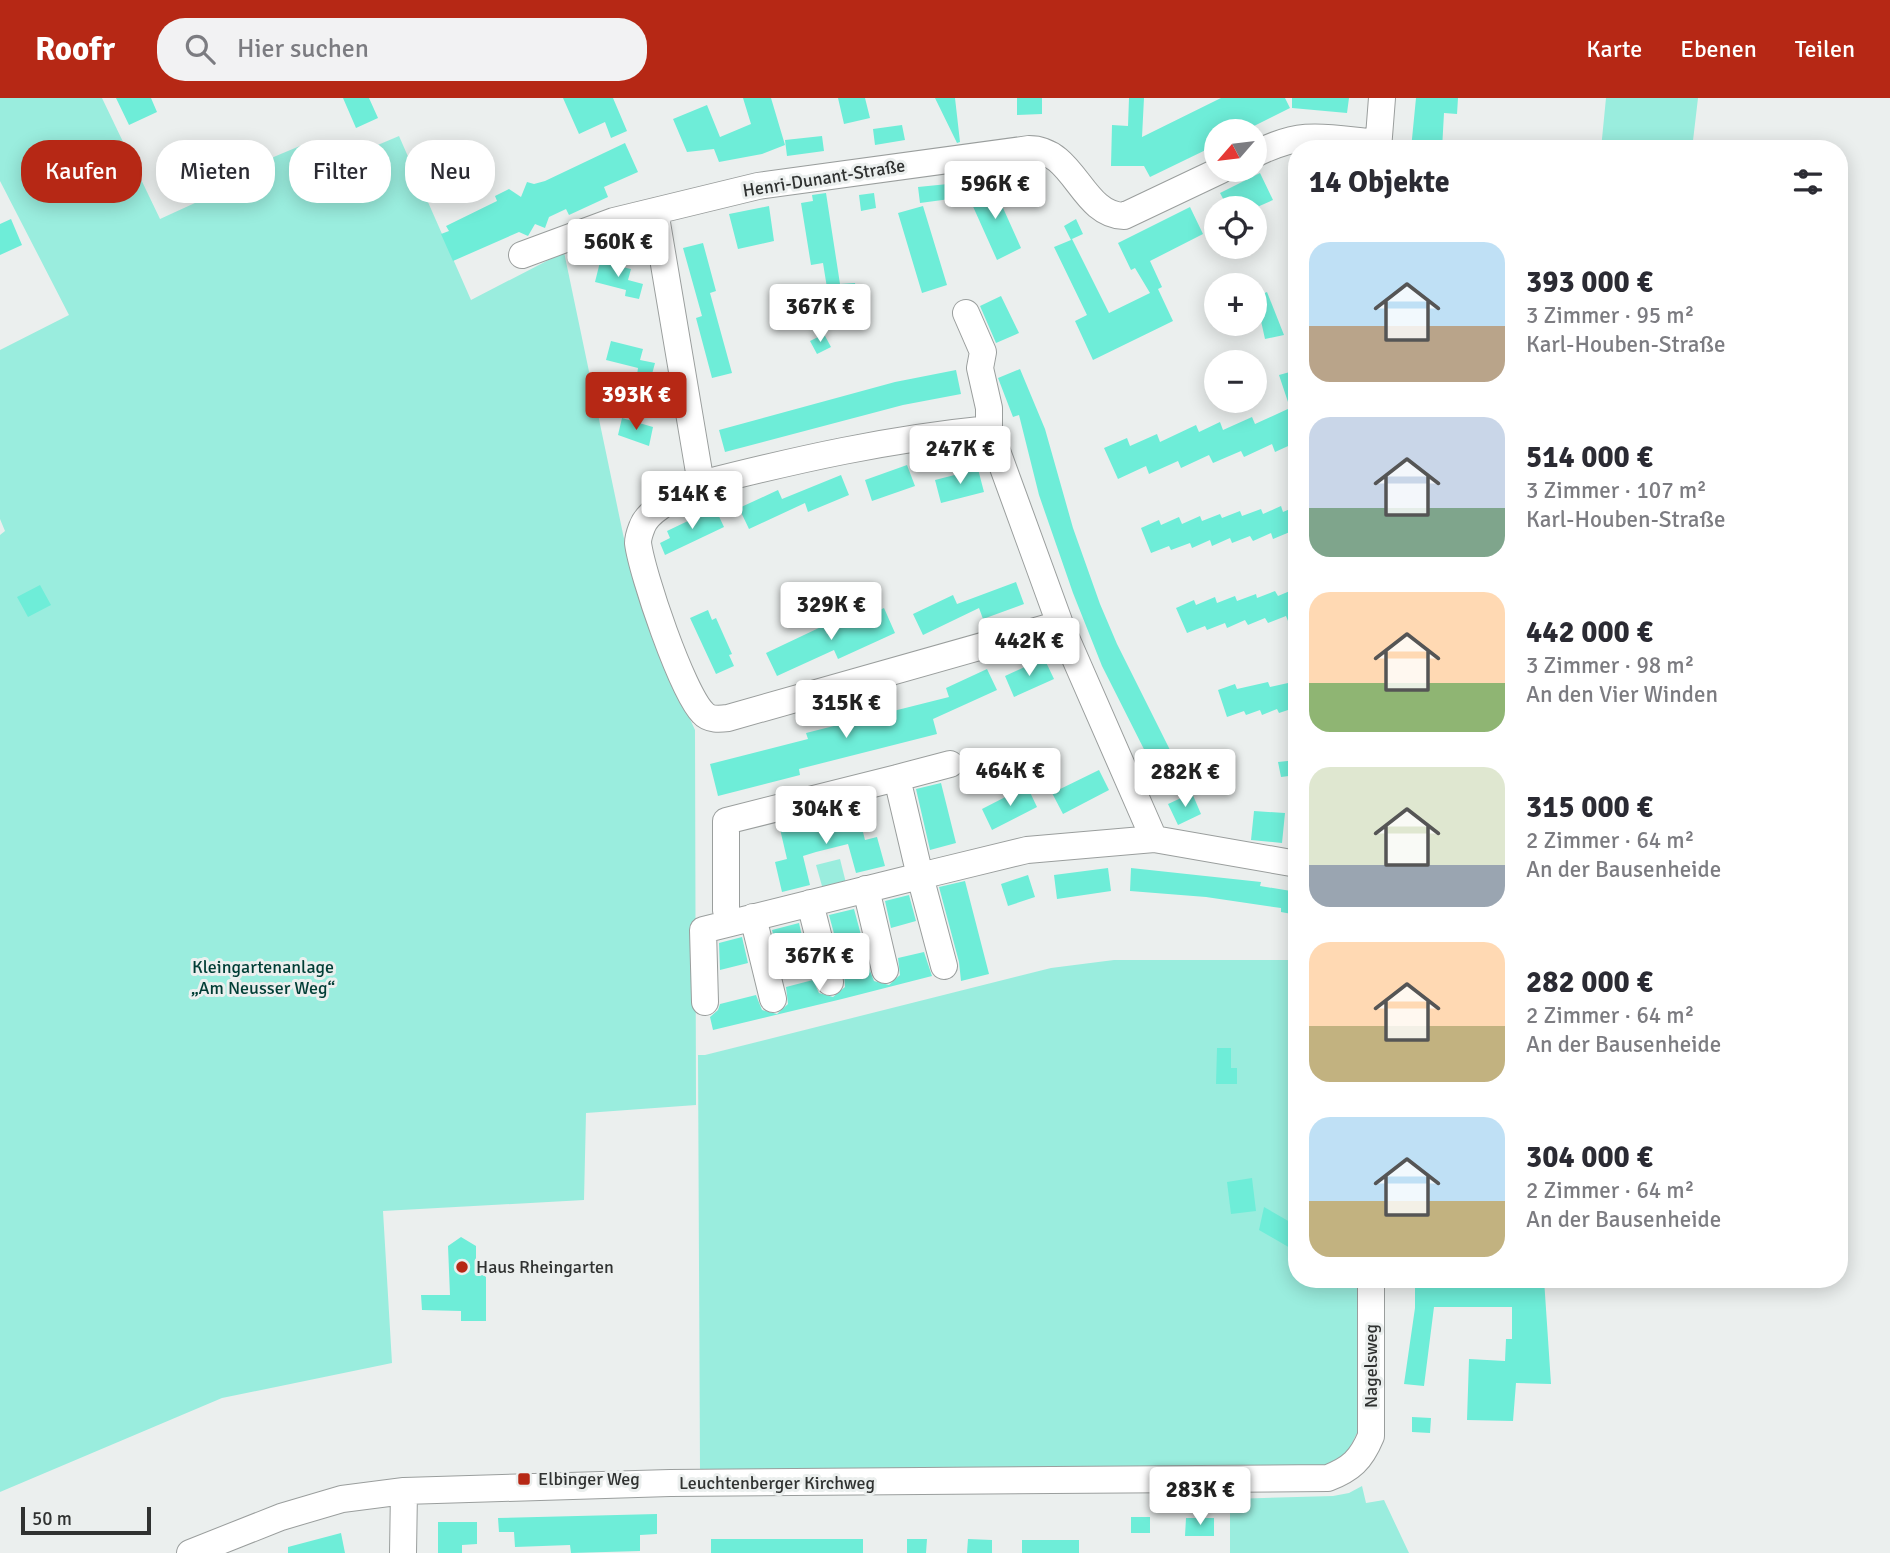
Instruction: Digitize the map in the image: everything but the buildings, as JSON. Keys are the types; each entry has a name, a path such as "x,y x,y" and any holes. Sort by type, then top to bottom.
{"street":[{"path":"1378,140 1381,98"},
{"path":"1267,148 1299,136 1331,140"},
{"name":"Henri-Dunant-Straße","path":"522,255 614,221 781,182 1035,149 1056,156 1105,212 1124,216 1204,178"},
{"path":"655,211 701,484"},
{"path":"965,313 983,352 980,368 989,408 989,429 1060,624 1154,839"},
{"path":"989,429 910,437 834,450 701,484 653,512 643,524 638,541 650,585 687,687 704,715 716,719 728,718 874,674 1060,624"},
{"path":"773,999 741,920 726,910 726,821 950,764"},
{"path":"897,778 944,966"},
{"path":"705,1002 703,930 1027,850 1154,839 1288,862"},
{"path":"866,890 885,970"},
{"path":"810,903 830,982"},
{"name":"Nagelsweg","path":"1364,1452 1371,1436 1371,1288"},
{"name":"Leuchtenberger Kirchweg","path":"190,1553 281,1517 372,1493 684,1483 1284,1480 1328,1478 1351,1469 1364,1452"},
{"path":"403,1553 404,1491"}],"green space":[{"name":"Kleingartenanlage „Am Neusser Weg“","path":"0,98 102,98 122,140 21,140 21,203 142,203 142,181 160,219 195,203 275,203 275,156 289,151 289,203 391,203 390,140 399,136 405,150 405,203 428,203 471,300 564,252 627,553 673,682 695,730 696,1105 586,1113 584,1200 383,1211 392,1363 222,1398 0,1492 0,535 5,531 0,519 0,350 69,315 0,181"},
{"path":"1606,98 1698,98 1693,140 1602,140"},
{"path":"840,859 847,887 824,893 816,865"},
{"path":"1114,960 1288,960 1288,1288 1360,1288 1360,1427 1347,1453 1324,1466 700,1470 698,1055 1051,968"},
{"path":"1362,1486 1366,1503 1384,1500 1409,1553 1230,1553 1230,1499 1333,1496 1349,1493"}],"place":[{"name":"Haus Rheingarten","path":"462,1267"},
{"name":"Elbinger Weg","path":"524,1479"}]}
